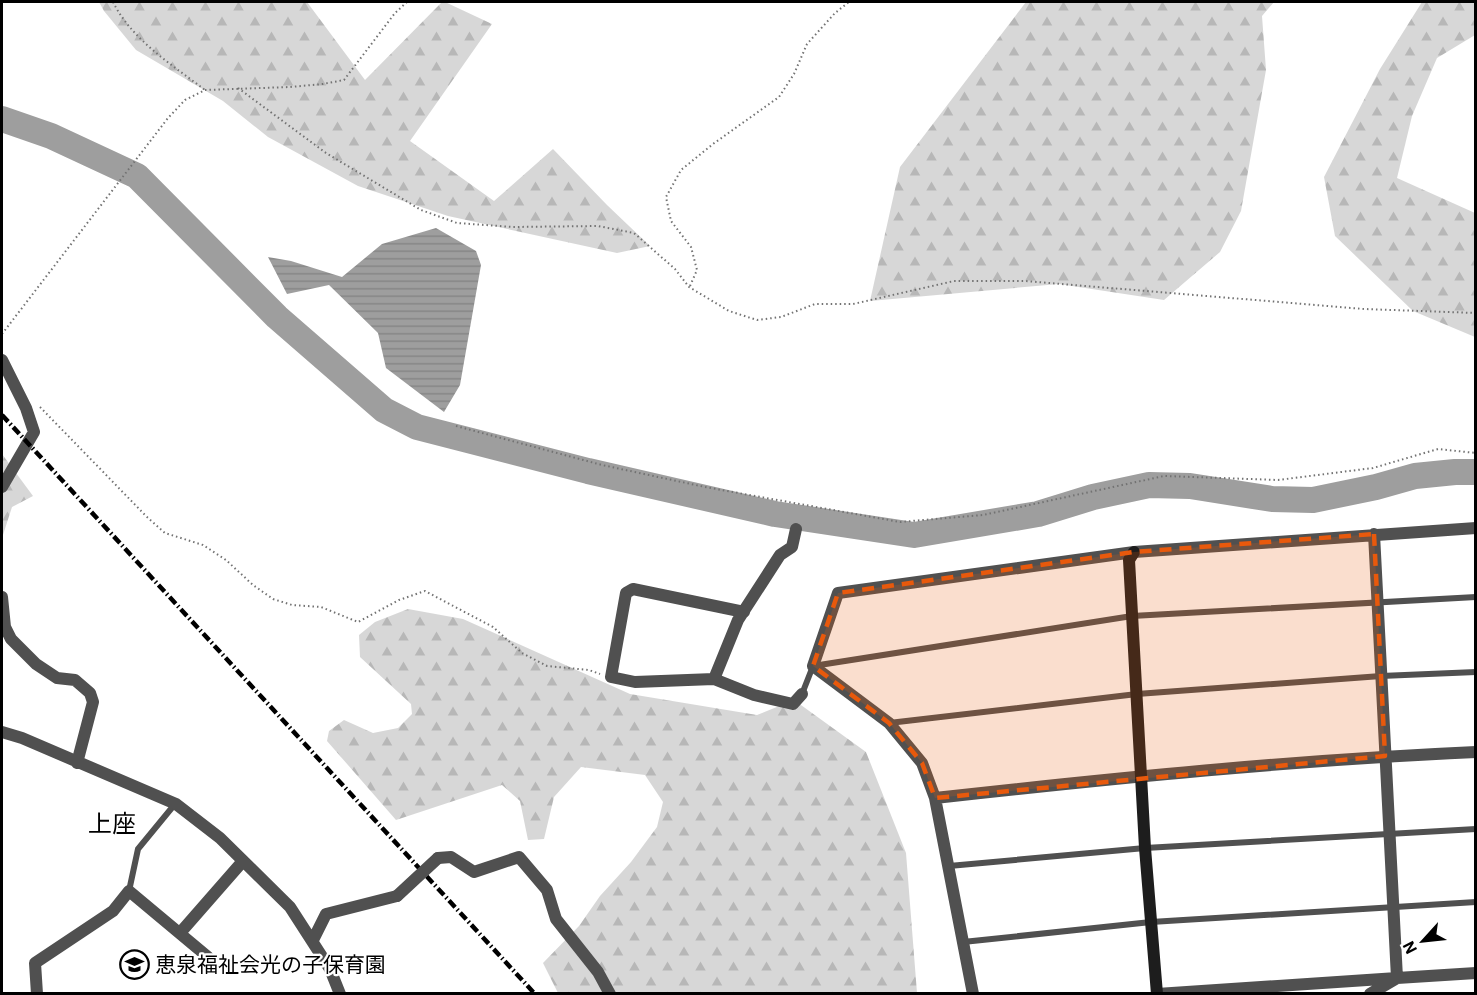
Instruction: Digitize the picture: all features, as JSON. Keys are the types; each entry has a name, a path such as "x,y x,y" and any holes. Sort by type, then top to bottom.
{"street":[{"path":"2,360 26,408 34,432 2,487"},
{"path":"973,993 934,798 922,763 889,723 813,666 838,593 1134,552 1476,528"},
{"path":"714,679 744,612 780,555 792,547 796,529"},
{"path":"1374,534 1397,978"},
{"path":"1134,552 1129,560 1145,848 1157,993 1476,973"},
{"path":"744,612 633,589 626,593 611,677 635,682 714,679 754,695 793,704 802,694"},
{"path":"2,597 5,627 12,639 36,664 57,678 75,680 90,693 93,702 77,763"},
{"path":"2,732 22,738 176,804 220,838 290,907 314,940 340,993"},
{"path":"934,798 1142,775 1386,756 1476,752"},
{"path":"314,940 326,914 397,896 438,858 451,857 474,872 519,857 547,890 556,919 598,972 610,993"},
{"path":"180,933 243,861"},
{"path":"37,993 35,963 113,911 129,891 208,957"},
{"path":"1370,993 1397,978"}],"lane":[{"path":"802,694 813,666 1132,616 1476,597"},
{"path":"889,723 1137,694 1381,676 1476,672"},
{"path":"129,891 138,849 176,804"},
{"path":"949,866 1145,848 1476,829"},
{"path":"963,942 1151,922 1476,902"}],"path":[{"path":"113,2 137,37 205,90"},
{"path":"2,334 168,118 185,100 205,90 290,87 344,80 395,13 407,2"},
{"path":"689,287 697,270 692,247 672,221 666,197 681,170 778,97 794,74 807,44 835,13 849,2"},
{"path":"238,88 326,153 421,210 457,223 513,227 598,226 634,233 675,269 689,287 729,311 757,320 781,317 815,304 853,304 954,281 1025,281 1364,309 1476,313"},
{"path":"40,406 165,533 203,545 226,560 253,585 273,599 292,605 321,607 358,622 399,600 425,591 493,627 522,653 547,666 589,670 611,677"},
{"path":"456,426 602,465 705,487 900,522 983,515 1164,476 1278,480 1373,468 1438,449 1476,453"}],"highlighted area":[{"path":"1374,534 1385,756 935,798 922,763 889,723 813,666 838,593 1134,552"}],"green space":[{"path":"99,2 307,2 365,80 442,2 445,2 492,24 410,141 494,201 553,149 650,246 617,253 448,216 358,186 268,137 223,101 136,50"},
{"path":"1026,2 1274,2 1262,16 1266,70 1241,211 1220,252 1164,300 1059,284 870,301 900,167"},
{"path":"1422,2 1475,2 1475,35 1437,58 1412,116 1397,178 1475,213 1475,337 1413,311 1335,236 1324,177 1380,69"},
{"path":"2,454 33,496 12,507 3,535 3,572 2,568"},
{"path":"408,609 463,619 630,694 757,715 794,700 866,752 906,853 917,993 558,993 543,963 579,926 600,896 631,862 657,827 663,802 645,775 581,767 554,797 544,839 528,840 520,801 502,785 396,820 327,741 329,731 344,720 373,733 398,728 412,714 411,704 360,657 359,635 375,622"}],"shaded area":[{"path":"436,228 476,251 481,265 460,385 444,412 386,368 378,333 329,285 287,294 268,257 291,261 342,277 382,244"}],"waterway":[{"path":"2,119 51,136 137,176 277,317 384,410 417,427 588,471 775,514 914,535 1038,514 1093,497 1149,485 1190,486 1272,499 1313,500 1415,476 1476,472"}],"railway":[{"path":"2,415 535,994"}],"place":[{"name":"恵泉福祉会光の子保育園","path":"134,965"}],"district":[{"name":"上座","path":"112,824"}]}
